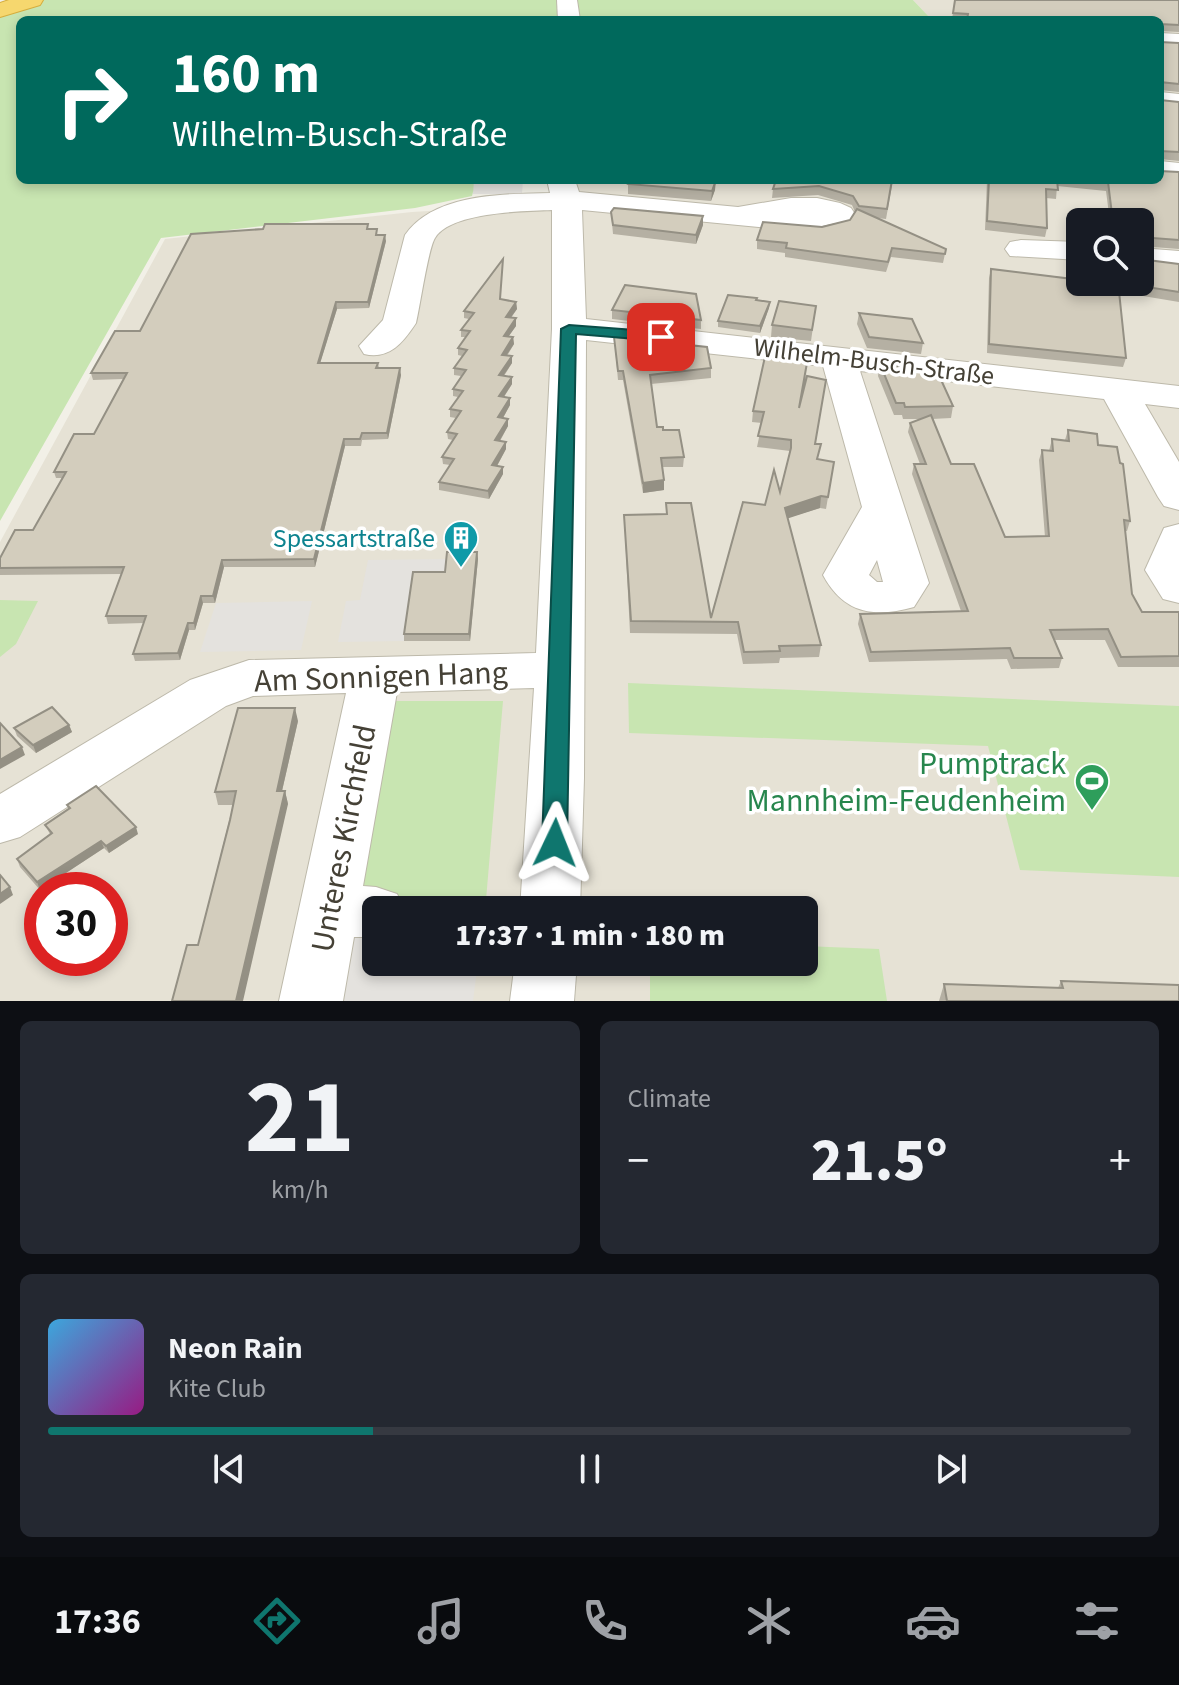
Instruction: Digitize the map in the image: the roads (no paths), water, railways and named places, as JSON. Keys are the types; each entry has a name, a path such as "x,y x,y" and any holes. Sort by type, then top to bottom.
{"highway":[{"path":"0,10 32,0"}],"street":[{"path":"377,346 399,323 420,235 435,222 457,211 564,190 740,215"},
{"path":"551,896 569,329 564,190"},
{"path":"1021,249 1066,251"},
{"path":"1154,258 1179,261"},
{"name":"Wilhelm-Busch-Straße","path":"569,329 602,330 1179,397"},
{"path":"838,357 882,509"},
{"path":"1117,389 1179,497"},
{"path":"1179,538 1167,570 1179,588"},
{"name":"Am Sonnigen Hang","path":"0,821 208,693 229,684 265,676 560,670"},
{"name":"Unteres Kirchfeld","path":"311,1001 352,912 375,674"},
{"path":"542,1001 545,976"}],"place":[{"name":"Spessartstraße","path":"461,569"},
{"name":"Pumptrack Mannheim-Feudenheim","path":"1092,812"}]}
